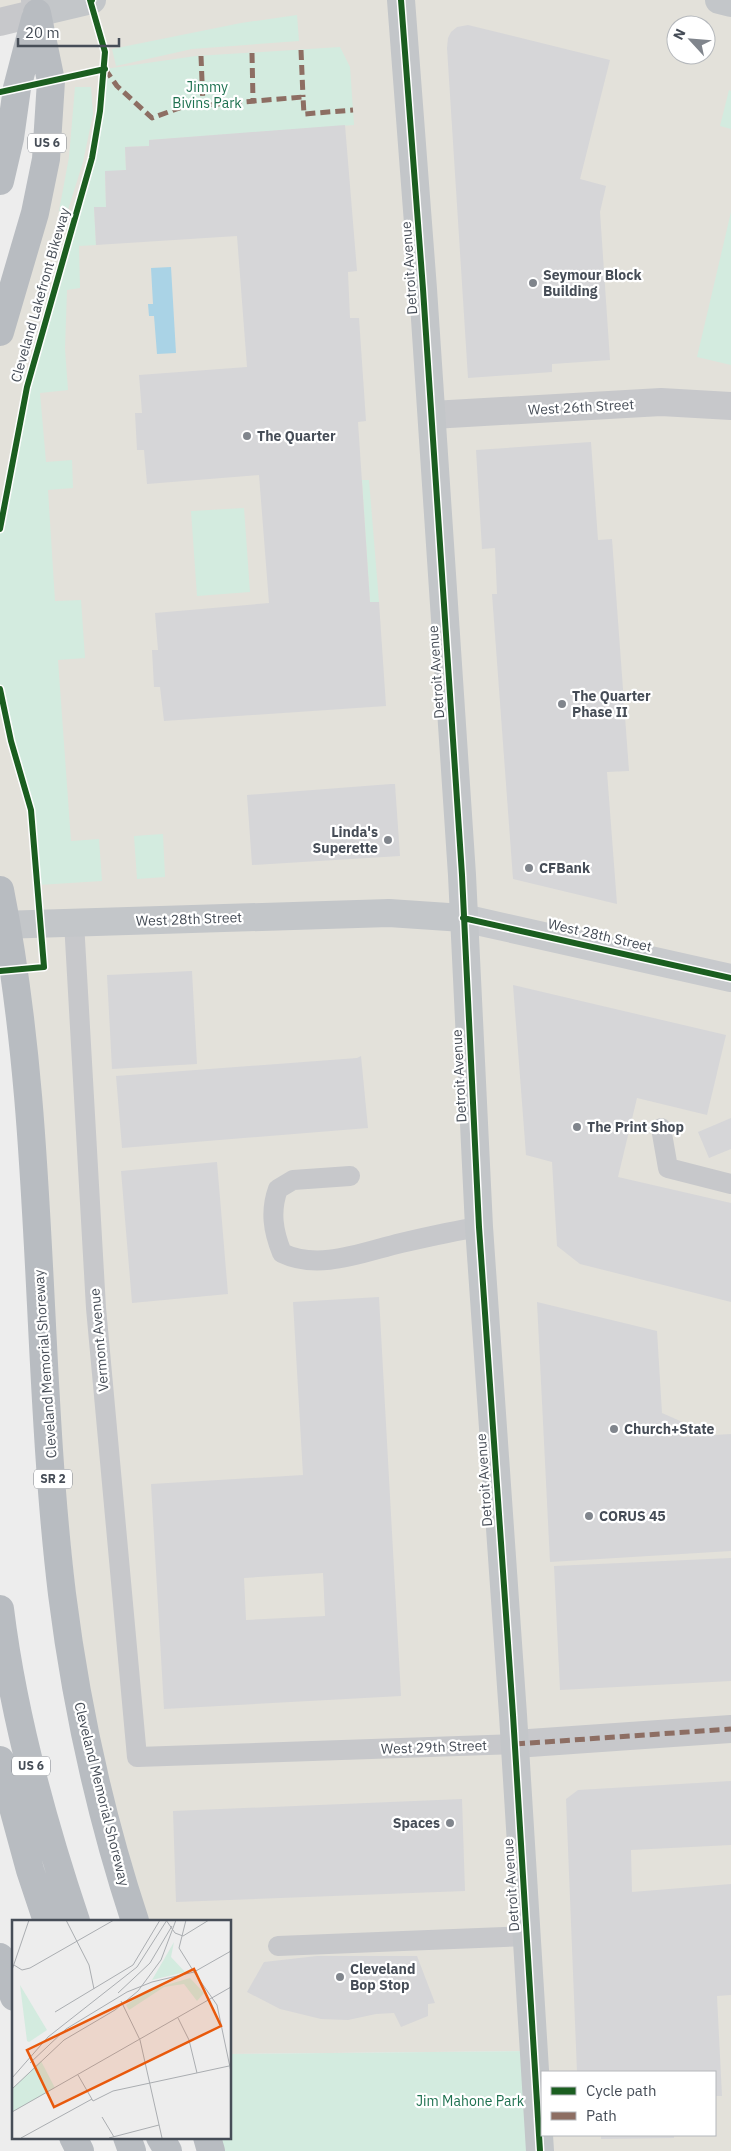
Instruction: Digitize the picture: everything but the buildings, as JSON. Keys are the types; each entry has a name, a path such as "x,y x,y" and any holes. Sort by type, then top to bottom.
{"highway":[{"name":"US 6","path":"0,181 10,138 17,88 36,7"},
{"name":"US 6","path":"0,332 34,213 46,159 51,81 36,7"},
{"name":"Cleveland Memorial Shoreway","path":"0,890 23,1028 55,1517 62,1592 83,1725 96,1784 136,1920"},
{"name":"US 6","path":"0,1608 10,1668 35,1785 76,1920"},
{"name":"US 6","path":"0,1760 47,1920"},
{"path":"0,1958 12,1991"},
{"path":"74,2138 80,2151"},
{"path":"127,2138 132,2151"},
{"path":"161,2138 168,2151"},
{"path":"207,2138 211,2151"}],"main road":[{"path":"36,7 92,0"},
{"name":"Detroit Avenue","path":"402,0 432,415 462,875 479,1227 515,1744 540,2151"},
{"path":"719,0 731,3"},
{"name":"West 28th Street","path":"0,925 389,914 463,918"}],"street":[{"path":"0,22 36,7"},
{"name":"West 26th Street","path":"432,415 661,402 731,406"},
{"name":"West 28th Street","path":"463,918 731,978"},
{"name":"West 29th Street","path":"515,1744 731,1729"}],"lane":[{"name":"Vermont Avenue","path":"74,922 96,1308 136,1757"},
{"path":"661,1128 668,1168 731,1184"},
{"path":"350,1176 293,1180 278,1189 272,1215 275,1237 282,1253 294,1259 322,1260 367,1253 443,1233 479,1227"},
{"name":"West 29th Street","path":"136,1757 515,1744"},
{"path":"278,1946 526,1936"}],"shaded area":[{"path":"0,0 719,0 731,3 731,2151 540,2151 533,2051 231,2054 231,1920 135,1920 96,1784 0,890 0,332 41,187 37,13 0,22"}],"green space":[{"path":"297,15 299,41 192,49 116,66 112,49 241,23"},
{"name":"Jimmy Bivins Park","path":"340,47 350,67 354,125 149,140 149,146 125,147 126,170 105,172 106,207 94,207 96,245 79,246 80,288 67,290 65,349 68,390 40,393 46,462 72,460 73,488 48,490 55,601 81,600 85,658 58,660 71,841 99,839 102,881 38,885 31,810 11,741 0,689 0,529 27,387 92,158 105,69 196,56"},
{"path":"75,87 91,87 93,114 83,162 67,213 59,211 69,157"},
{"path":"729,90 731,91 731,129 720,126"},
{"path":"731,212 731,365 697,357"},
{"path":"362,480 369,480 379,602 370,602"},
{"path":"244,508 250,592 197,596 191,511"},
{"path":"163,834 165,877 137,879 134,836"},
{"name":"Jim Mahone Park","path":"534,2051 540,2151 211,2151 207,2138 231,2138 231,2054"}],"water":[{"path":"171,267 176,353 157,354 154,316 149,316 148,304 153,304 151,268"}],"marked path":[{"path":"301,50 303,97"},
{"path":"252,53 253,101"},
{"path":"201,56 203,105"},
{"path":"105,69 117,86 152,118 182,107 303,97 304,114 353,110"},
{"path":"515,1744 731,1729"}],"cycle path":[{"name":"Cleveland Lakefront Bikeway","path":"0,529 27,387 92,158 100,111 105,52 90,0 92,0"},
{"path":"401,0 423,289 462,875 479,1227 513,1715 540,2151"},
{"path":"0,92 105,69"},
{"path":"0,689 11,741 31,810 44,967 0,971"},
{"path":"463,918 731,978"}],"place":[{"name":"Seymour Block Building","path":"533,283"},
{"name":"The Quarter","path":"247,436"},
{"name":"The Quarter Phase II","path":"562,704"},
{"name":"Linda's Superette","path":"388,840"},
{"name":"CFBank","path":"529,868"},
{"name":"The Print Shop","path":"577,1127"},
{"name":"Church+State","path":"614,1429"},
{"name":"CORUS 45","path":"589,1516"},
{"name":"Spaces","path":"450,1823"},
{"name":"Cleveland Bop Stop","path":"340,1977"}]}
